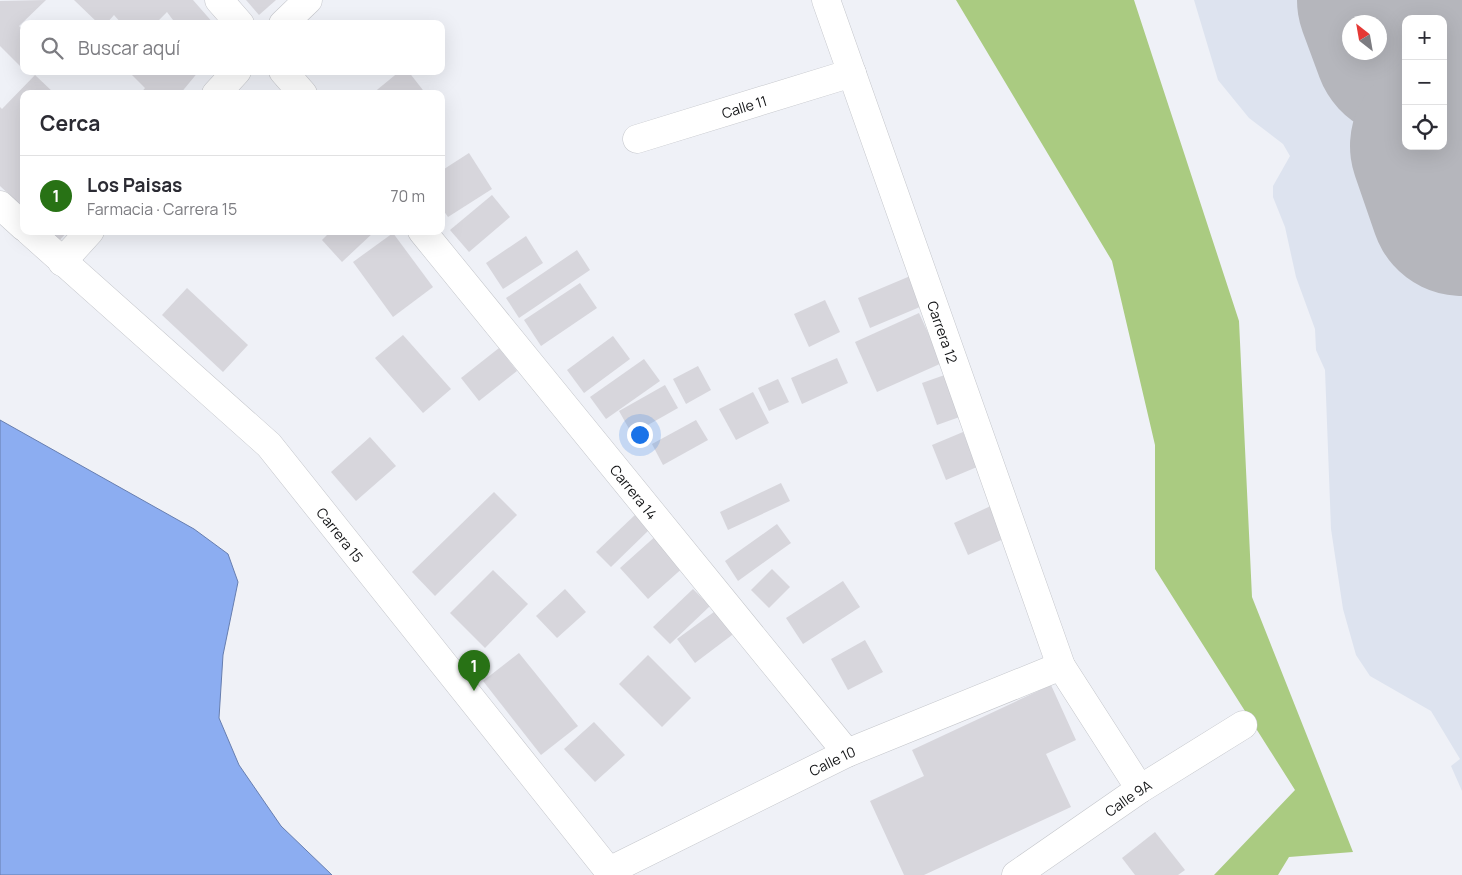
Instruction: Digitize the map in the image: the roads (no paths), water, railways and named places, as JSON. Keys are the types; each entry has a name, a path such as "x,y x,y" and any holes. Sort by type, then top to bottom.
{"street":[{"path":"219,0 236,20"},
{"path":"287,20 308,0"},
{"name":"Carrera 12","path":"826,0 1061,666 1140,789"},
{"name":"Calle 11","path":"637,139 852,73"},
{"path":"220,90 233,75"},
{"path":"286,75 300,90"},
{"path":"0,205 20,223"},
{"name":"Carrera 15","path":"33,235 269,445 611,873"},
{"path":"62,262 86,235"},
{"name":"Carrera 14","path":"425,235 847,753"},
{"name":"Calle 10","path":"611,873 847,753 1061,666"},
{"name":"Calle 9A","path":"1016,875 1140,789 1243,725"}],"water":[{"path":"0,420 194,529 228,554 238,582 223,655 219,718 239,765 281,826 332,875 0,875"}],"place":[{"name":"Los Paisas","path":"474,691"}]}
